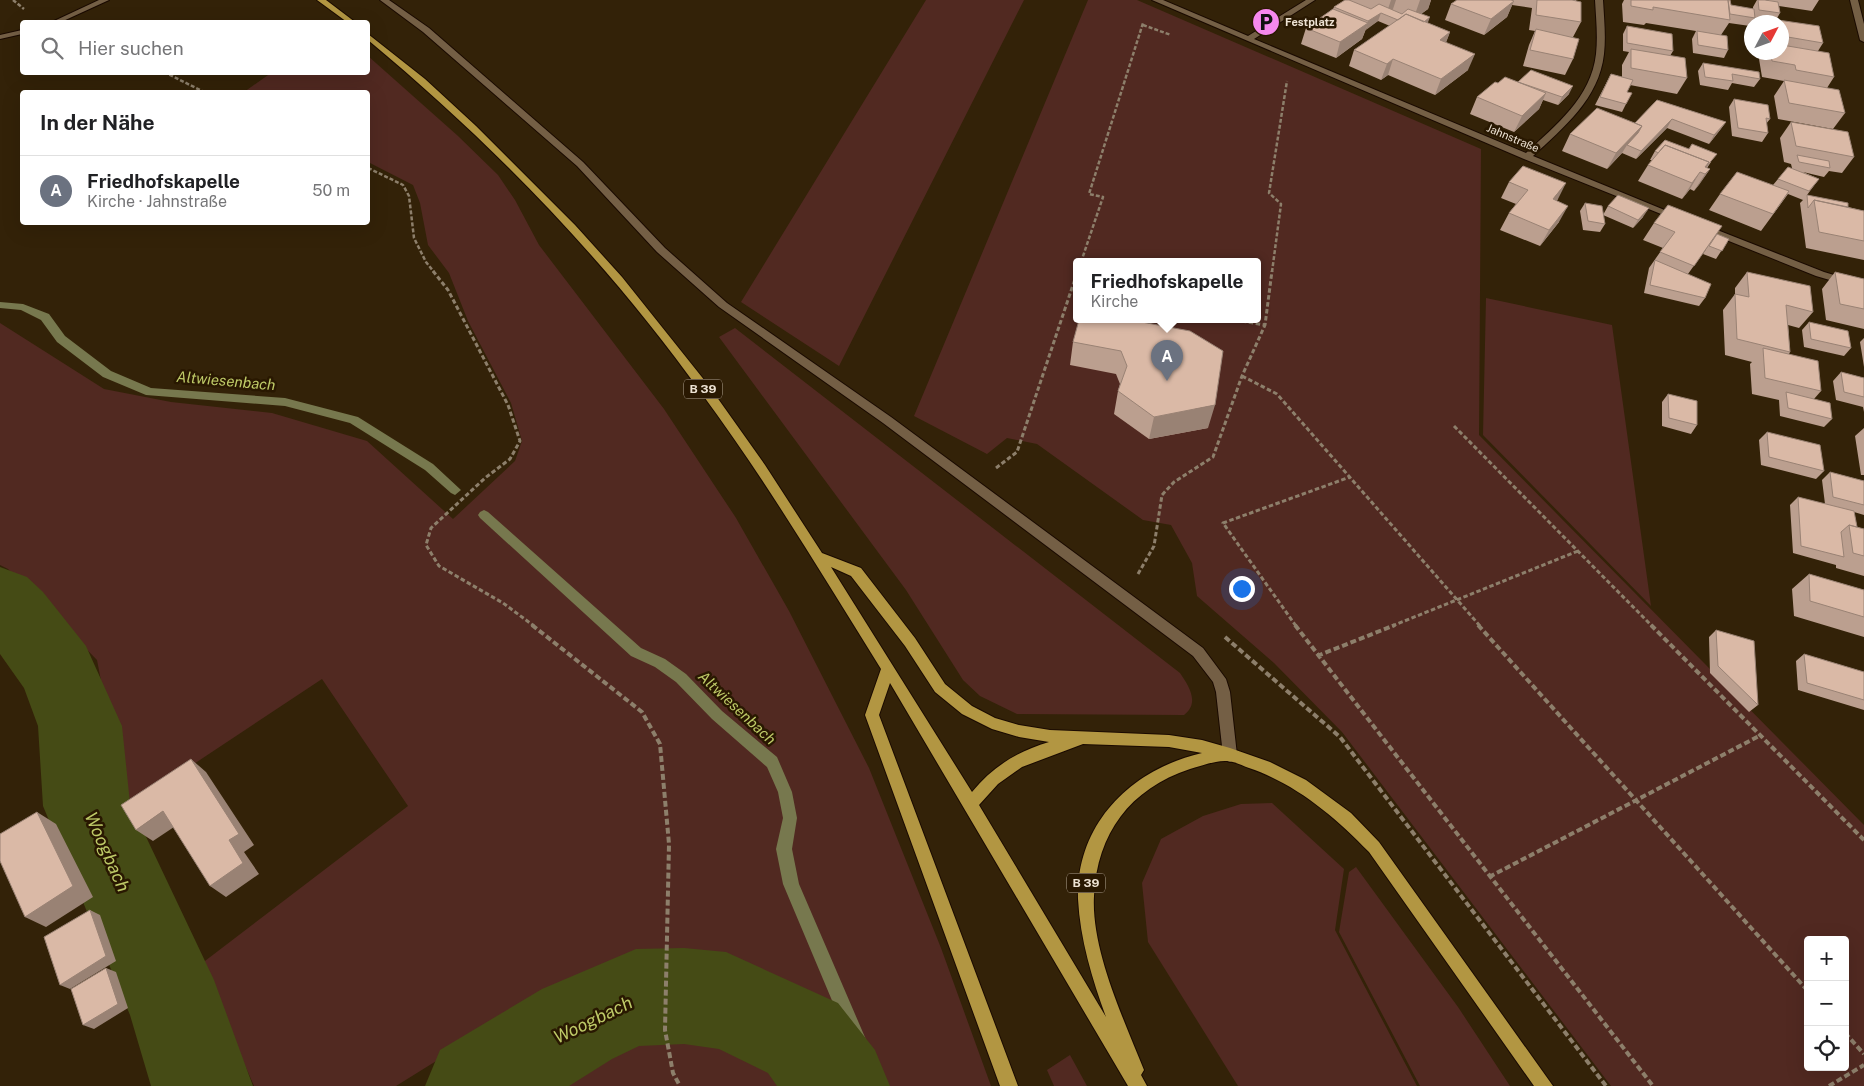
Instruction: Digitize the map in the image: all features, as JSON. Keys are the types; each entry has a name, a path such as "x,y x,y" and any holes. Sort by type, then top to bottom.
{"main road":[{"path":"321,0 348,20"},
{"name":"B 39","path":"370,38 401,62 512,163 625,288 746,446 888,668 1139,1086"},
{"path":"817,556 856,572 910,642 940,688 967,710 992,723 1019,731 1092,738 1169,741 1230,755 1265,767 1301,785 1346,818 1374,847 1544,1086"},
{"path":"888,668 872,715 1009,1086"},
{"path":"971,804 989,781 1009,766 1034,754 1092,738"},
{"name":"B 39","path":"1139,1086 1094,958 1085,894 1093,847 1110,815 1136,788 1166,772 1201,758 1230,755"}],"street":[{"path":"60,20 104,0"},
{"path":"384,0 426,30 580,164 661,250 723,305 887,420 1198,652 1219,679 1223,692 1230,755"},
{"name":"Jahnstraße","path":"1156,0 1527,157 1770,255 1820,274 1864,287"},
{"path":"1248,39 1311,0"},
{"path":"1527,157 1567,119 1591,89 1600,63 1600,0"},
{"path":"1854,0 1864,40"},
{"path":"0,37 20,32"}],"path":[{"path":"13,0 19,6"},
{"path":"1082,258 1103,197 1090,194 1143,25 1143,18"},
{"path":"1143,25 1179,38"},
{"path":"170,75 200,90"},
{"path":"1120,592 1138,574 1154,546 1162,494 1174,482 1213,457 1242,376 1265,325 1281,204 1268,193 1288,77"},
{"path":"370,169 403,185 409,196 414,238 426,262 448,290 508,405 520,441 510,459 485,478 431,528 426,545 439,566 503,603 575,657 642,712 660,744 669,844 665,1030 673,1073 680,1086"},
{"path":"996,468 1017,452 1073,284"},
{"path":"1253,323 1265,325"},
{"path":"1242,376 1277,394 1457,601 1804,987"},
{"path":"1454,426 1864,840"},
{"path":"987,464 1004,474"},
{"path":"1350,477 1223,523 1317,656 1653,1086"},
{"path":"1317,656 1578,551"},
{"path":"1130,569 1145,580"},
{"path":"1222,635 1340,737 1606,1086"},
{"path":"1489,877 1761,735"},
{"path":"1849,1037 1864,1054"},
{"path":"1829,1086 1864,1065"}],"shaded area":[{"path":"926,0 1024,0 839,366 741,302"},
{"path":"1088,0 1137,0 1481,149 1479,435 1864,825 1864,1086 1611,1086 1342,732 1274,663 1197,596 1192,563 1171,525 1143,520 1037,444 1007,438 987,454 914,416"},
{"path":"370,58 458,136 498,175 515,200 539,245 664,409 736,518 789,611 869,768 941,948 991,1086 850,1086 838,1045 805,1007 738,982 676,973 620,975 571,982 507,1017 396,1086 254,1086 201,964 408,806 322,679 126,809 97,660 8,569 0,565 0,323 104,389 171,402 272,413 367,441 453,519 515,461 522,441 511,403 468,321 449,273 428,245 420,203 413,185 370,163 370,90 247,90 268,75 370,75"},
{"path":"1486,298 1612,325 1651,606 1483,435"},
{"path":"735,328 1180,673 1187,683 1191,694 1192,700 1189,710 1184,715 1017,714 980,696 963,680 906,590 719,337"},
{"path":"1272,803 1344,869 1335,930 1417,1086 1238,1086 1148,942 1142,883 1161,839 1203,816 1241,804"},
{"path":"1356,867 1458,1007 1510,1086 1420,1086 1339,932 1349,872"},
{"path":"714,1013 745,1023 798,1048 822,1086 527,1086 599,1045 659,1019"},
{"path":"1070,1055 1087,1086 1054,1086 1047,1070"}],"building":[{"path":"1345,0 1371,9 1379,4 1402,14 1408,9 1430,17 1424,22 1406,14 1398,20 1381,13 1368,21 1334,7"},
{"path":"1457,0 1514,1 1491,19 1451,4"},
{"path":"1537,0 1572,0 1581,2 1581,22 1536,15"},
{"path":"1631,0 1728,0 1730,20 1653,7 1653,10 1631,6"},
{"path":"1728,0 1730,0 1731,5 1754,9 1755,15 1744,16 1730,14"},
{"path":"1758,0 1778,2 1780,13 1759,10"},
{"path":"1333,9 1368,23 1340,42 1306,28"},
{"path":"1406,14 1450,32 1440,40 1475,54 1441,79 1393,59 1387,64 1354,50"},
{"path":"1789,22 1819,26 1823,43 1789,37"},
{"path":"1627,26 1672,34 1673,51 1627,43"},
{"path":"1536,29 1579,39 1573,59 1530,50"},
{"path":"1697,31 1727,36 1728,50 1698,45"},
{"path":"1789,46 1829,53 1834,77 1796,70 1795,65 1772,61 1789,60"},
{"path":"1631,49 1685,58 1687,78 1631,68"},
{"path":"1703,63 1759,72 1760,79 1732,74 1733,81 1705,77"},
{"path":"1531,70 1573,86 1562,97 1518,82"},
{"path":"1611,74 1633,80 1627,92 1632,93 1626,104 1600,97"},
{"path":"1505,77 1546,93 1522,116 1477,97 1495,82 1498,83"},
{"path":"1784,80 1839,90 1845,113 1789,103"},
{"path":"1734,99 1768,105 1770,119 1766,118 1768,133 1738,128"},
{"path":"1657,100 1726,122 1714,135 1672,119 1641,151 1627,145 1642,126 1635,123"},
{"path":"1597,108 1642,126 1616,153 1570,134"},
{"path":"1791,122 1848,132 1854,157 1796,146"},
{"path":"1665,140 1689,149 1692,144 1717,154 1706,167 1709,162 1665,145 1658,153 1655,151"},
{"path":"1665,145 1709,162 1705,167 1710,169 1705,174 1700,172 1692,183 1648,165"},
{"path":"1797,155 1829,161 1830,168 1799,162"},
{"path":"1523,166 1566,183 1553,199 1568,206 1549,230 1509,213 1528,190 1509,182"},
{"path":"1788,167 1819,179 1809,191 1778,179"},
{"path":"1737,172 1789,191 1773,214 1720,194"},
{"path":"1618,195 1649,208 1638,220 1608,206"},
{"path":"1807,195 1848,203 1848,207 1814,200 1808,208"},
{"path":"1814,200 1864,211 1864,241 1819,232"},
{"path":"1585,203 1602,206 1605,224 1588,221"},
{"path":"1668,205 1722,226 1694,266 1660,252 1675,232 1654,223"},
{"path":"1717,234 1729,239 1722,251 1709,246"},
{"path":"1655,260 1711,284 1705,298 1650,285"},
{"path":"1747,272 1810,286 1813,312 1786,305 1790,352 1737,339 1735,294 1749,297"},
{"path":"1835,272 1864,279 1864,309 1840,304"},
{"path":"1809,322 1848,331 1851,348 1811,339"},
{"path":"1078,323 1147,323 1190,331 1223,351 1215,405 1154,417 1118,391 1127,366 1121,351 1073,342"},
{"path":"1763,348 1818,361 1821,391 1765,378"},
{"path":"1841,372 1864,378 1864,397 1844,392"},
{"path":"1786,392 1830,403 1832,419 1788,408"},
{"path":"1668,394 1697,401 1697,425 1669,418"},
{"path":"1767,432 1820,445 1824,471 1769,457"},
{"path":"1830,472 1864,481 1864,505 1833,497"},
{"path":"1798,497 1854,511 1857,527 1849,525 1841,532 1844,557 1801,546"},
{"path":"1849,525 1864,529 1864,556 1853,553"},
{"path":"1809,574 1864,590 1864,617 1810,601"},
{"path":"1716,630 1754,641 1758,705 1718,666"},
{"path":"1804,654 1864,672 1864,700 1807,683"},
{"path":"191,759 239,834 229,840 243,863 210,886 163,811 136,830 121,805"},
{"path":"37,812 73,886 25,917 0,861 0,834"},
{"path":"90,910 106,956 60,985 44,937"},
{"path":"106,968 118,1004 83,1025 71,989"}],"waterway":[{"name":"Altwiesenbach","path":"0,305 23,307 45,317 61,339 107,374 150,392 285,402 354,420 429,467 455,490"},
{"name":"Altwiesenbach","path":"484,515 636,652 660,663 681,678 717,715 772,762 785,792 790,818 784,849 791,884 877,1086"},
{"name":"Woogbach","path":"0,599 16,615 58,671 80,726 87,806 179,1015 202,1086"},
{"name":"Woogbach","path":"476,1086 577,1024 636,998 684,996 726,1001 803,1038 839,1086"}],"place":[{"name":"Festplatz","path":"1266,22"},
{"name":"Friedhofskapelle","path":"1167,381"}]}
